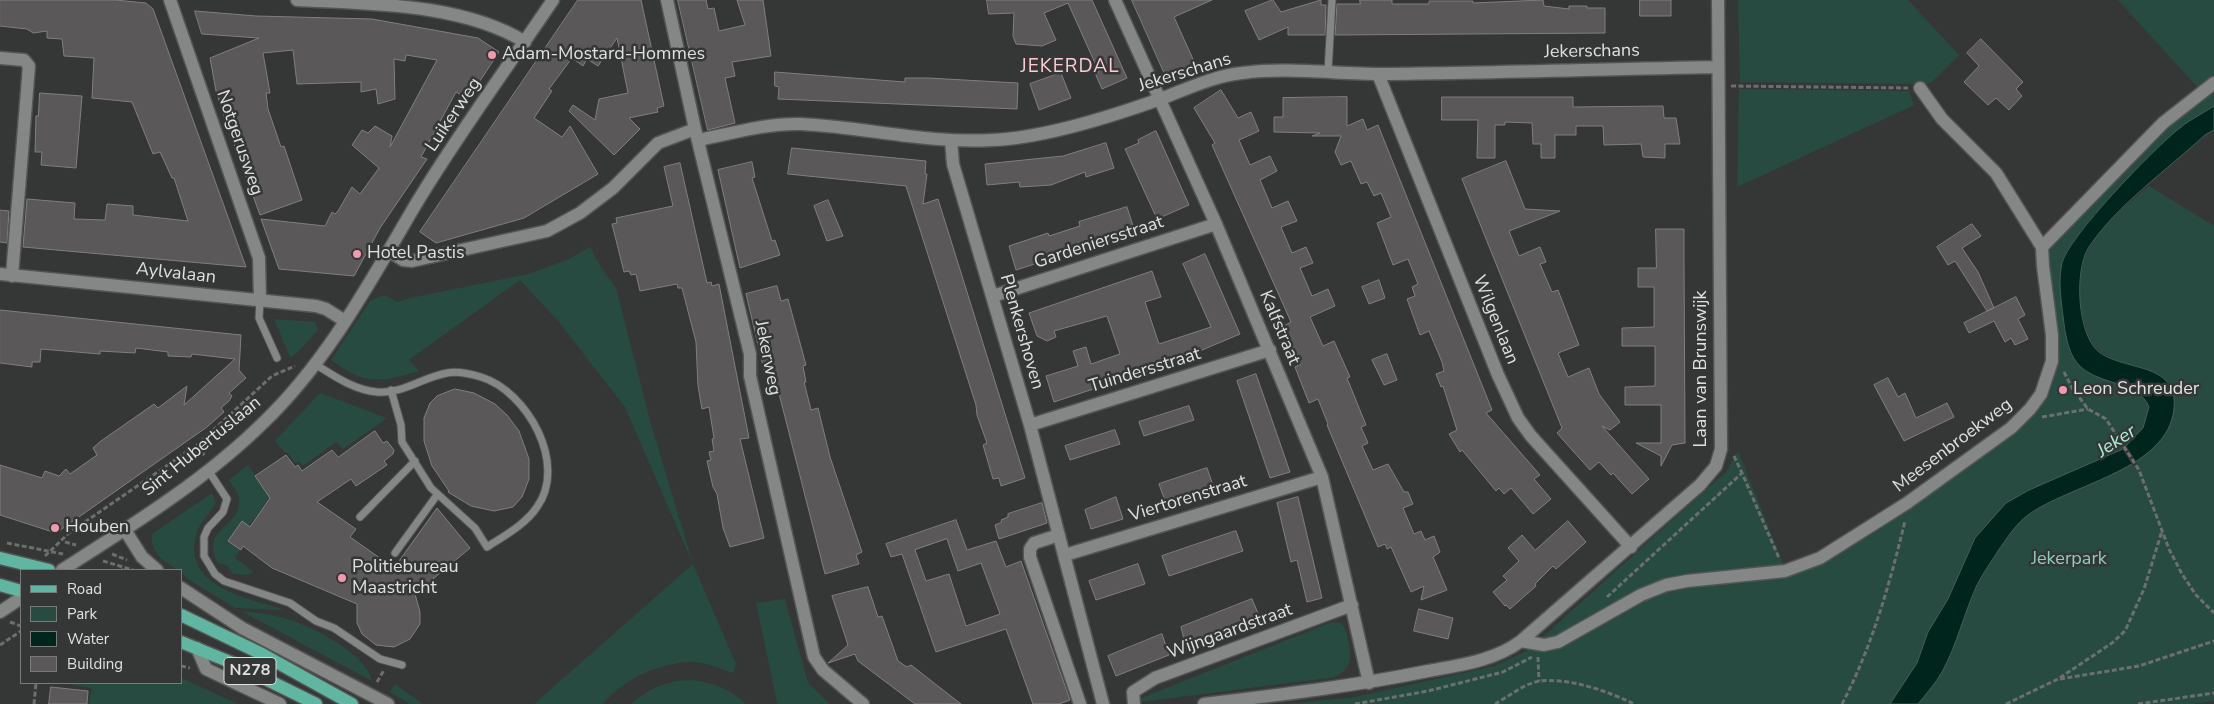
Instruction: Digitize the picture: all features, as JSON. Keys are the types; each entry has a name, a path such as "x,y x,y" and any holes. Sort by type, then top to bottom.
{"main road":[{"path":"1,557 45,569"},
{"path":"0,585 20,591"},
{"name":"N278","path":"182,615 262,654 352,704"},
{"name":"N278","path":"182,642 264,678 316,704"}],"street":[{"name":"Notgerusweg","path":"170,0 259,258 260,300"},
{"path":"297,0 387,5 474,19 501,28 525,42"},
{"name":"Luikerweg","path":"389,251 417,203 553,0"},
{"name":"Jekerweg","path":"668,0 697,134 750,354 750,376 814,657 823,670 863,704"},
{"name":"Kalfstraat","path":"1115,0 1216,224 1322,477 1369,683"},
{"name":"Laan van Brunswijk","path":"1369,683 1494,656 1521,641 1631,547 1700,485 1713,470 1720,455 1718,0"},
{"path":"0,58 24,60 29,66 6,275"},
{"name":"Jekerschans","path":"389,251 403,260 412,261 547,231 580,213 613,188 658,143 697,134 774,125 802,124 950,140 992,141 1056,131 1160,99 1208,80 1240,73 1282,70 1378,74 1718,67"},
{"name":"Wilgenlaan","path":"1378,74 1498,375 1518,418 1546,454 1631,547"},
{"path":"1920,88 1942,119 1996,173 2042,247 2163,123 2214,83"},
{"name":"Plenkershoven","path":"950,140 953,164 1030,425 1102,704"},
{"name":"Gardeniersstraat","path":"993,296 1216,224"},
{"name":"Meesenbroekweg","path":"1521,641 1544,645 1558,642 1641,595 1666,585 1687,581 1785,571 1826,555 1907,503 2011,428 2030,409 2044,387 2053,351 2042,247"},
{"name":"Sint Hubertuslaan","path":"64,569 125,530 207,464 264,423 315,364 345,321 389,251"},
{"name":"Aylvalaan","path":"6,275 322,307 345,321"},
{"name":"Tuindersstraat","path":"1030,425 1270,350"},
{"name":"Viertorenstraat","path":"1065,555 1322,477"},
{"path":"125,530 142,557 156,569"},
{"path":"1059,535 1034,543 1030,549 1030,557 1080,704"},
{"path":"182,589 250,632 388,704"},
{"path":"3,616 20,599"},
{"name":"Wijngaardstraat","path":"1134,704 1133,692 1155,678 1352,605"},
{"path":"250,632 262,654"},
{"path":"198,648 206,669 280,704"},
{"path":"1204,704 1369,683"}],"lane":[{"path":"1328,72 1332,0"},
{"path":"260,300 259,318 276,358"},
{"path":"315,364 336,377 360,388 379,392 413,386 447,373 465,373 482,377 502,389 522,408 544,443 546,489 538,506 531,515 487,547 475,528 437,495 402,442 401,425 391,390"},
{"path":"360,517 415,461"},
{"path":"207,464 227,499 223,512 208,528 204,537 204,556 215,574 224,581 290,602 316,621 334,628 380,659 402,665"},
{"path":"395,553 437,495"}],"path":[{"path":"1718,86 1920,88"},
{"path":"2053,351 2072,388 2088,409 2106,419 2139,470 2182,574 2196,595 2214,613"},
{"path":"13,544 49,551 69,533 197,445 278,372"},
{"path":"2037,419 2054,413 2088,409"},
{"path":"197,445 207,464"},
{"path":"1602,600 1742,473 1785,571"},
{"path":"1842,704 1864,655 1884,598 1902,534 1907,503"},
{"path":"2006,704 2058,679 2112,643 2125,631 2144,589 2163,530"},
{"path":"111,554 134,562"},
{"path":"104,561 131,569"},
{"path":"3,616 20,625"},
{"path":"0,645 20,632"},
{"path":"2058,679 2139,666 2214,641"},
{"path":"1355,704 1428,691 1503,672 1538,654 1539,681"},
{"path":"370,693 390,662"},
{"path":"182,666 186,668"},
{"path":"1496,704 1539,681 1574,684 1598,690 1634,704"},
{"path":"34,704 36,684"},
{"path":"2138,704 2214,693"}],"green space":[{"path":"1738,0 1908,0 1959,55 1932,82 1927,84 1740,82"},
{"path":"2118,0 2214,0 2214,79 2200,90"},
{"path":"1739,89 1909,91 1914,105 1737,187"},
{"name":"Jekerpark","path":"2214,89 2214,106 2185,124 2164,142 2094,216 2068,251 2062,264 2060,281 2065,332 2128,388 2173,411 2109,356 2099,350 2092,342 2084,321 2080,297 2081,277 2085,259 2092,243 2116,215 2149,186 2214,226 2214,701 2191,704 1288,704 1355,697 1494,666 1527,651 1727,471 1738,451 1785,568 1812,556 1892,508 1937,478 1980,445 2018,413 2045,384 2058,360 2060,346 2049,272 2052,244 2160,132"},
{"path":"590,247 600,266 616,288 650,421 693,564 625,407 559,322 520,280 409,360 419,371 393,378 363,378 331,360 370,301 384,295 397,302 529,274 569,259"},
{"path":"274,319 315,322 318,330 297,353 290,357"},
{"path":"320,393 387,418 343,449 336,442 303,466 299,461 295,463 275,441"},
{"path":"248,465 270,496 249,526 242,521 228,541 240,550 235,558 254,572 246,575 233,574 227,565 218,563 214,552 214,543 216,536 232,520 239,505 238,495 229,480"},
{"path":"212,493 216,502 196,535 194,553 199,567 209,579 222,588 254,601 285,610 235,608 185,577 182,569 176,569 158,555 153,546 152,534"},
{"path":"693,564 736,664 733,673 711,665 688,662 676,663 652,670 630,681 611,695 603,704 534,704"},
{"path":"785,599 808,683 830,704 779,704 777,702 756,603"},
{"path":"241,611 281,617 324,635 350,651 368,671 372,681"},
{"path":"1332,622 1340,623 1345,628 1350,652 1348,666 1341,674 1335,677 1140,702 1139,699"},
{"path":"182,678 238,704 89,704 92,688 68,684 182,684"},
{"path":"682,680 706,682 720,687 734,694 746,704 631,704 658,686"},
{"path":"395,684 423,704 410,704 390,692"}],"water":[{"path":"2214,106 2214,130 2205,135 2159,174 2113,217 2089,247 2081,270 2080,301 2082,317 2092,344 2099,352 2110,358 2150,371 2170,385 2174,398 2173,415 2165,434 2151,450 2133,463 2046,504 2019,523 1998,551 1977,585 1952,651 1936,681 1918,704 1890,704 1917,663 1928,632 1948,599 1975,538 2006,503 2029,490 2123,449 2143,428 2149,407 2144,398 2127,387 2095,376 2085,370 2077,363 2071,352 2066,334 2061,296 2060,276 2062,263 2079,234 2131,175 2180,127"}],"pier":[{"path":"2125,444 2138,464 2133,466 2121,447"}],"building":[{"path":"0,0 115,0 146,3 153,9 246,267 23,247 27,199 75,203 74,219 105,220 107,204 133,206 133,215 188,221 174,178 172,178 160,152 153,154 132,102 92,98 94,58 64,56 62,39 47,38 47,31 33,33 27,29 0,26"},
{"path":"578,0 641,0 664,106 657,108 658,112 629,118 640,129 614,155 569,111 573,105 595,120 599,99 628,93 617,38 598,66 587,59 583,66 572,58 549,89 552,91 534,118 562,137 570,126 598,174 524,218 436,243 420,232"},
{"path":"678,0 706,0 708,9 714,8 719,31 745,25 737,0 763,0 771,56 732,62 735,76 725,78 735,123 708,130"},
{"path":"987,0 1092,0 1127,78 1102,89 1095,73 1099,72 1068,3 1044,13 1056,40 1042,46 1016,44 1013,36 1014,13 989,14"},
{"path":"1132,0 1212,0 1174,17 1197,68 1168,81"},
{"path":"1273,0 1281,12 1321,0 1321,5 1326,5 1325,35 1288,35 1288,27 1259,40 1245,11"},
{"path":"1360,0 1392,0 1392,4 1429,4 1429,1 1473,1 1473,3 1543,0 1544,6 1569,9 1569,6 1605,8 1605,33 1335,35 1337,4 1360,4"},
{"path":"1640,0 1671,0 1671,16 1640,16"},
{"path":"195,11 256,16 372,19 478,38 499,52 468,99 456,92 421,157 427,159 380,228 354,276 279,269 261,219 325,226 332,212 335,214 338,211 352,187 360,194 379,168 352,145 362,130 368,133 375,126 392,136 390,147 437,60 406,55 405,61 394,59 395,99 378,104 376,89 361,92 361,82 297,84 293,50 263,53 270,93 266,93 268,109 281,147 284,146 302,200 260,215 216,91 210,58 259,38 202,34"},
{"path":"1981,39 2023,82 2016,89 2022,96 2009,110 1996,98 1988,105 1964,82 1979,66 1967,53"},
{"path":"775,72 905,82 905,78 928,78 1018,83 1017,109 778,99 779,87 775,86"},
{"path":"1061,73 1071,98 1039,110 1030,84"},
{"path":"1221,90 1238,118 1251,112 1259,131 1239,140 1250,165 1270,156 1277,171 1260,180 1272,208 1288,201 1297,221 1281,227 1292,253 1306,247 1313,263 1300,268 1312,296 1328,289 1335,306 1310,317 1323,346 1334,341 1350,377 1347,378 1366,425 1361,427 1368,443 1362,446 1373,470 1388,464 1404,492 1408,492 1413,504 1403,508 1414,534 1421,531 1425,540 1434,536 1440,552 1433,557 1447,590 1421,600 1424,586 1411,592 1391,547 1387,549 1385,544 1378,547 1318,399 1309,403 1295,367 1301,364 1284,326 1291,322 1212,145 1215,143 1194,108"},
{"path":"40,93 82,96 76,168 41,165 42,152 35,152 36,116 38,116"},
{"path":"1347,97 1347,126 1363,119 1367,130 1378,125 1492,410 1486,413 1540,475 1534,479 1551,499 1533,514 1511,488 1504,494 1499,488 1496,491 1462,450 1460,452 1449,434 1457,430 1443,386 1441,387 1436,374 1444,371 1442,362 1429,331 1420,335 1407,299 1415,296 1412,287 1418,284 1408,259 1393,265 1377,223 1391,217 1381,193 1374,196 1367,182 1361,184 1351,161 1341,165 1335,152 1341,136 1312,136 1320,133 1274,132 1274,117 1283,117 1283,98"},
{"path":"1442,97 1573,97 1573,107 1663,106 1664,118 1676,118 1680,144 1665,144 1665,158 1643,157 1641,144 1604,145 1603,126 1576,126 1576,135 1555,135 1555,158 1541,158 1541,144 1533,144 1532,123 1505,122 1505,125 1495,125 1495,158 1477,158 1478,120 1442,120"},
{"path":"1156,131 1189,205 1157,219 1125,149 1139,143 1138,140"},
{"path":"1106,143 1114,168 1086,177 1085,172 1051,185 1020,187 1019,182 987,185 985,164 1063,156"},
{"path":"792,148 926,161 925,174 927,174 923,204 938,199 1025,478 1001,486 999,478 993,479 983,445 987,443 977,415 976,405 906,186 788,174"},
{"path":"1506,161 1525,209 1560,211 1509,231 1519,256 1540,247 1546,262 1540,264 1552,292 1558,290 1579,345 1558,353 1568,377 1589,368 1599,394 1620,422 1610,430 1602,426 1649,479 1632,494 1613,473 1611,475 1599,462 1590,470 1557,433 1562,428 1462,179"},
{"path":"752,162 755,177 752,178 772,241 775,240 780,255 740,268 718,170"},
{"path":"680,163 707,283 711,282 712,286 719,284 749,438 740,439 764,538 730,547 723,528 717,494 713,487 707,461 711,460 709,452 714,451 712,439 714,438 709,407 702,409 698,386 696,342 682,288 678,288 677,284 640,291 636,274 631,275 629,271 624,272 612,224 617,223 616,218 673,206 664,167"},
{"path":"828,200 843,236 827,241 814,206"},
{"path":"1127,207 1135,232 1016,270 1009,246 1048,233 1049,236 1080,226 1079,222"},
{"path":"0,210 9,211 7,243 0,242"},
{"path":"1972,224 1981,236 1962,248 1978,272 1994,308 1987,311 1955,261 1948,265 1937,247"},
{"path":"1656,229 1684,229 1685,443 1672,445 1661,466 1661,456 1636,443 1661,443 1661,405 1625,405 1625,387 1655,386 1655,346 1622,346 1622,328 1654,327 1654,287 1638,287 1638,268 1656,268"},
{"path":"1205,254 1240,334 1195,353 1196,355 1054,402 1046,376 1078,366 1073,351 1086,347 1091,364 1120,354 1107,316 1054,331 1056,337 1047,341 1037,336 1029,313 1152,271 1161,297 1145,302 1159,344 1211,327 1183,264"},
{"path":"1379,280 1385,298 1369,304 1362,287"},
{"path":"777,286 781,301 788,299 806,365 803,366 806,382 804,382 811,410 818,408 830,457 862,552 856,555 859,564 825,574 774,374 770,375 768,371 764,370 746,294"},
{"path":"2016,297 2025,315 2018,319 2028,339 2015,345 2011,338 2005,342 1994,321 1969,333 1964,323"},
{"path":"0,310 241,335 239,370 246,378 229,393 232,396 221,408 224,412 207,427 56,533 0,515 0,465 42,478 45,471 59,476 66,469 70,474 97,455 93,448 101,441 154,404 158,408 187,386 184,405 235,359 192,354 191,357 168,356 168,352 136,348 135,353 100,351 100,354 41,349 40,362 32,362 32,367 0,363"},
{"path":"1387,354 1397,380 1384,385 1372,360"},
{"path":"1256,374 1290,472 1270,478 1237,381"},
{"path":"1888,378 1898,397 1905,393 1916,418 1947,403 1954,417 1904,441 1874,385"},
{"path":"455,389 474,393 495,404 507,415 519,431 529,459 529,479 522,497 513,507 494,511 471,506 448,492 432,466 424,441 424,418 430,403 437,396"},
{"path":"1189,406 1194,420 1144,436 1139,422"},
{"path":"1115,430 1120,444 1070,460 1065,446"},
{"path":"375,431 383,443 387,441 394,450 393,454 384,461 387,465 356,486 351,479 317,502 356,529 350,537 394,568 437,508 470,548 415,594 420,612 420,624 410,639 394,647 376,645 362,634 357,623 357,604 272,568 243,546 241,550 228,541 242,521 250,527 270,498 255,476 286,455 295,467 298,465 302,471 332,450 338,457"},
{"path":"1207,468 1214,488 1166,504 1159,484"},
{"path":"1116,497 1123,519 1091,529 1085,510"},
{"path":"1298,497 1322,598 1307,602 1297,560 1291,562 1277,503"},
{"path":"1042,503 1047,523 999,539 995,525 1008,517 1008,514"},
{"path":"956,520 967,550 996,541 1006,567 1021,561 1070,700 1059,704 1033,704 1006,629 936,652 902,554 891,557 886,544","holes":["947,539 958,571 981,563 1000,614 966,626 949,574 926,581 915,550"]},
{"path":"1568,521 1586,542 1556,569 1553,566 1535,584 1536,586 1510,609 1505,606 1493,592 1507,580 1503,576 1519,561 1508,548 1522,535 1535,550"},
{"path":"1236,531 1243,551 1169,576 1162,556"},
{"path":"1138,564 1145,584 1096,600 1089,581"},
{"path":"868,587 878,617 882,616 898,661 907,667 911,665 961,704 915,704 858,661 855,654 828,663 848,645 832,596"},
{"path":"1252,599 1260,618 1186,648 1181,627"},
{"path":"1419,609 1453,618 1448,639 1414,631"},
{"path":"1162,634 1169,655 1116,676 1108,656"},
{"path":"51,687 88,691 87,704 49,704"}],"place":[{"name":"Adam-Mostard-Hommes","path":"492,55"},
{"name":"Hotel Pastis","path":"357,254"},
{"name":"Leon Schreuder","path":"2063,390"},
{"name":"Houben","path":"55,528"},
{"name":"Politiebureau Maastricht","path":"342,578"}],"district":[{"name":"JEKERDAL","path":"1070,67"}],"water label":[{"name":"Jeker","path":"2117,442"}]}
